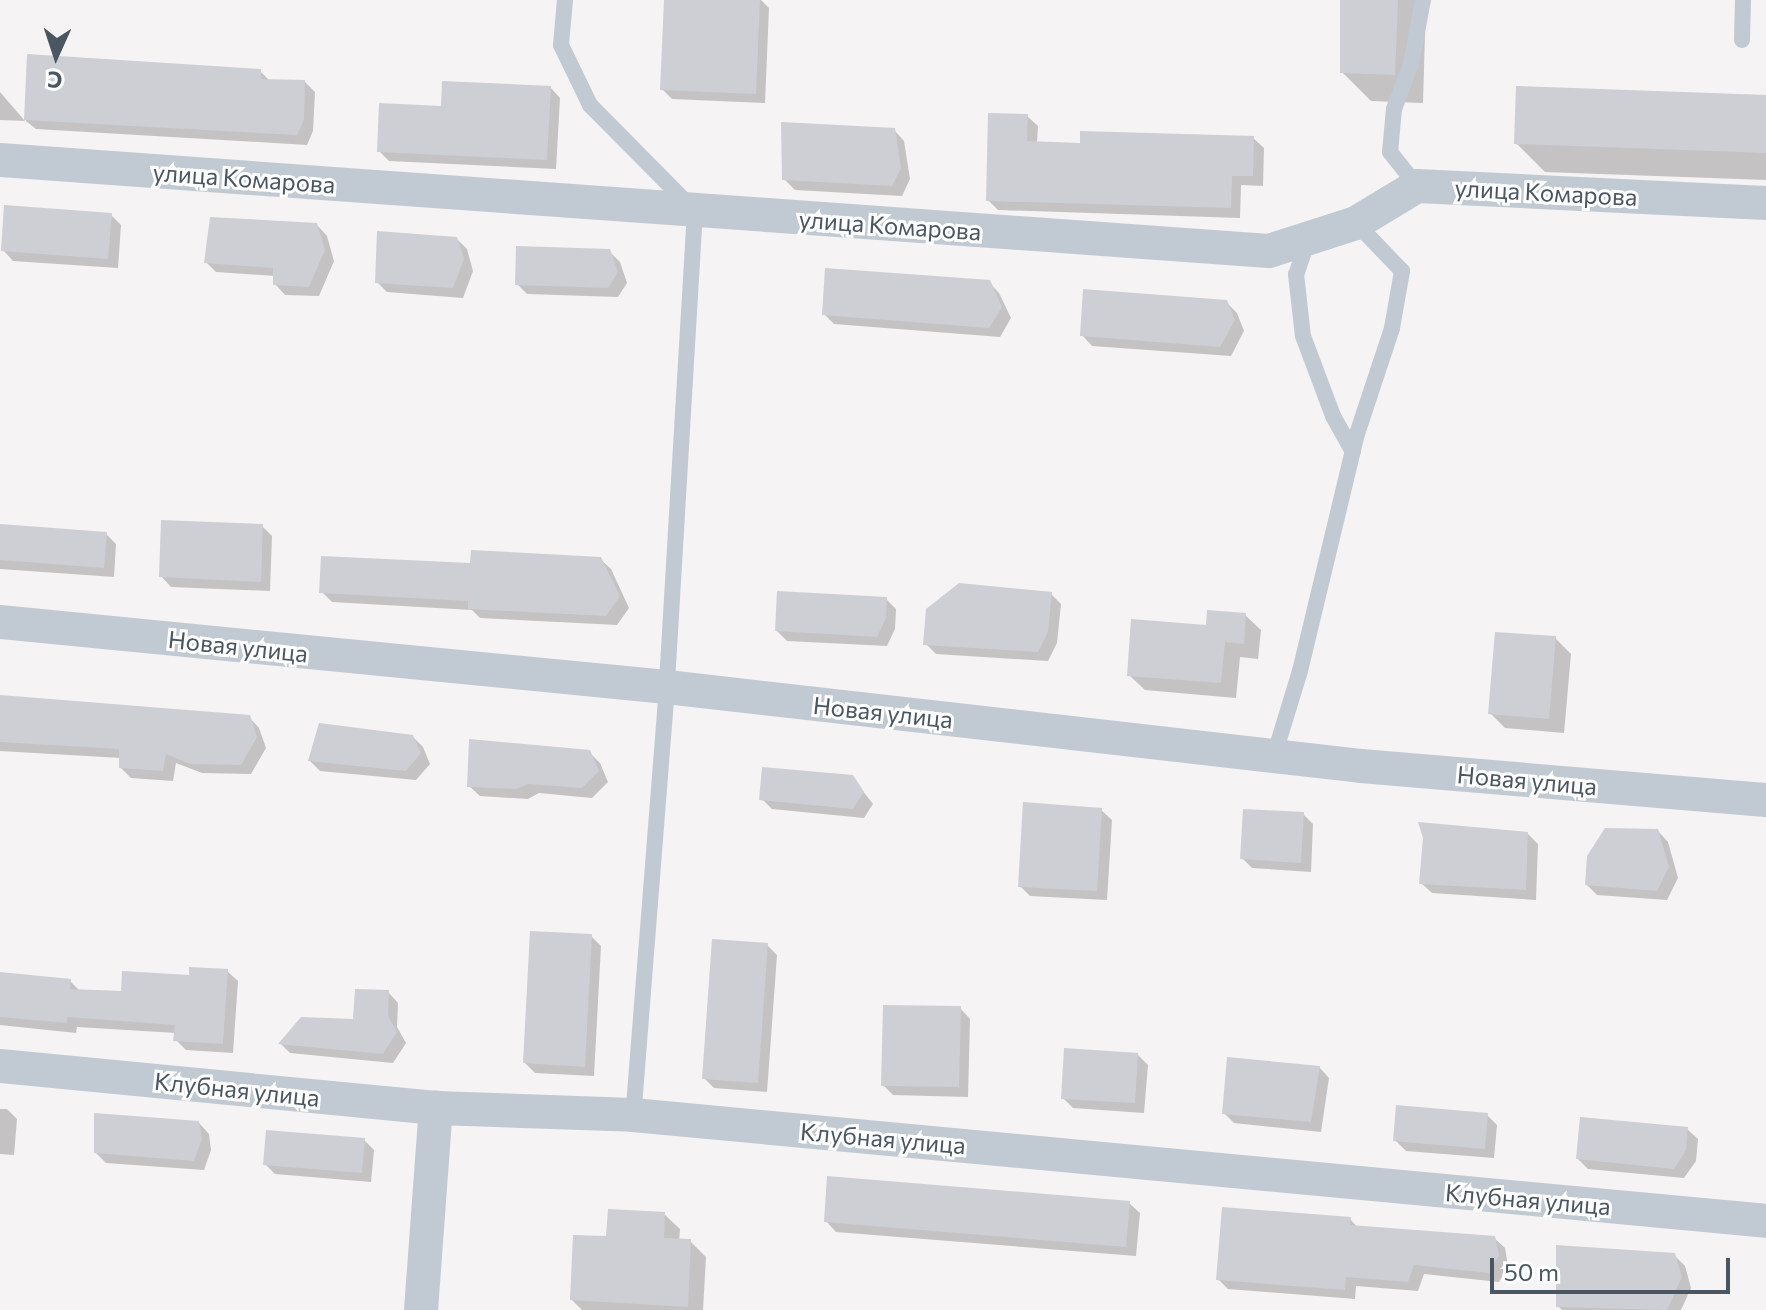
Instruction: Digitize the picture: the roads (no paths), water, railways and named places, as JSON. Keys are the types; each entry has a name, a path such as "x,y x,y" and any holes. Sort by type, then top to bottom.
{"street":[{"name":"улица Комарова","path":"0,160 1269,251 1356,223 1417,186 1766,203"},
{"name":"Новая улица","path":"0,622 667,687 1274,756 1766,800"},
{"name":"Клубная улица","path":"0,1066 436,1108 633,1115 1766,1221"},
{"path":"421,1310 436,1108"}],"lane":[{"path":"565,0 561,45 590,105 695,211 667,687 633,1115"},
{"path":"1417,186 1390,152 1394,109 1411,64 1423,0"},
{"path":"1742,40 1743,0"},
{"path":"1274,756 1300,671 1353,452 1392,328 1402,271 1356,223"},
{"path":"1308,240 1296,274 1303,336 1333,416 1353,452"}]}
